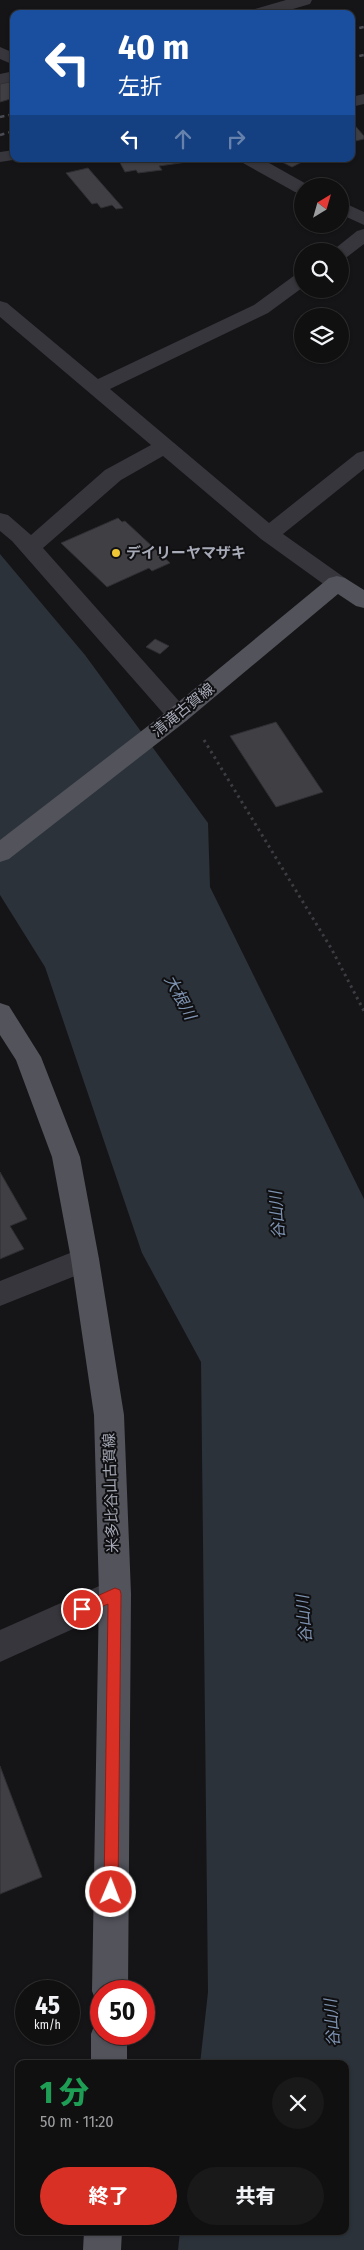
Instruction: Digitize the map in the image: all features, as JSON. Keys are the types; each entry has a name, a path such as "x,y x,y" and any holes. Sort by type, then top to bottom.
{"main road":[{"path":"337,583 364,601"},
{"name":"清滝古賀線","path":"0,853 178,714 337,583"},
{"name":"米多比谷山古賀線","path":"0,1013 28,1057 66,1157 86,1259 109,1415 115,1594 110,1980"},
{"path":"109,2045 109,2060"},
{"path":"102,2250 103,2235"}],"street":[{"path":"270,10 304,0"},
{"path":"254,162 294,184"},
{"path":"349,212 364,219"},
{"path":"349,246 364,235"},
{"path":"97,388 261,309 294,285"},
{"path":"0,307 268,534 337,583"},
{"path":"0,331 20,324"},
{"path":"30,547 112,475 165,446"},
{"path":"268,534 364,458"},
{"path":"0,520 30,547 178,714"},
{"path":"0,1294 86,1259"},
{"path":"0,1646 115,1594"}],"path":[{"path":"178,714 202,736 330,948 364,1011"}],"water":[{"path":"0,554 85,655 208,823 210,887 364,1199 364,2250 178,2250 180,2235 349,2235 349,2060 200,2060 208,1992 201,1362 142,1253 45,967 0,895"}],"building":[{"path":"10,82 10,99 0,102 0,84"},
{"path":"355,126 364,136 364,139 355,141"},
{"path":"120,162 187,162 159,166 162,170 138,173 136,170 125,172"},
{"path":"282,162 302,162 292,167"},
{"path":"88,168 123,208 116,209 112,205 101,208 97,203 92,204 66,173"},
{"name":"デイリーヤマザキ","path":"118,518 122,522 125,521 170,563 152,571 149,568 107,587 61,543"},
{"path":"155,639 169,646 160,654 146,647"},
{"path":"276,722 323,792 276,807 230,736"},
{"path":"0,1172 27,1219 10,1226 24,1249 0,1259"},
{"path":"0,1766 42,1877 0,1894"}],"railway":[{"path":"355,29 364,27"},
{"path":"355,57 364,55"},
{"path":"0,117 10,115"},
{"path":"0,135 10,132"}],"place":[{"name":"デイリーヤマザキ","path":"116,553"}],"route":[{"path":"82,1609 115,1594 111,1892"}],"water label":[{"name":"大根川","path":"180,997"},
{"name":"谷山川","path":"277,1215"},
{"name":"谷山川","path":"304,1619"},
{"name":"谷山川","path":"332,2023"}]}
